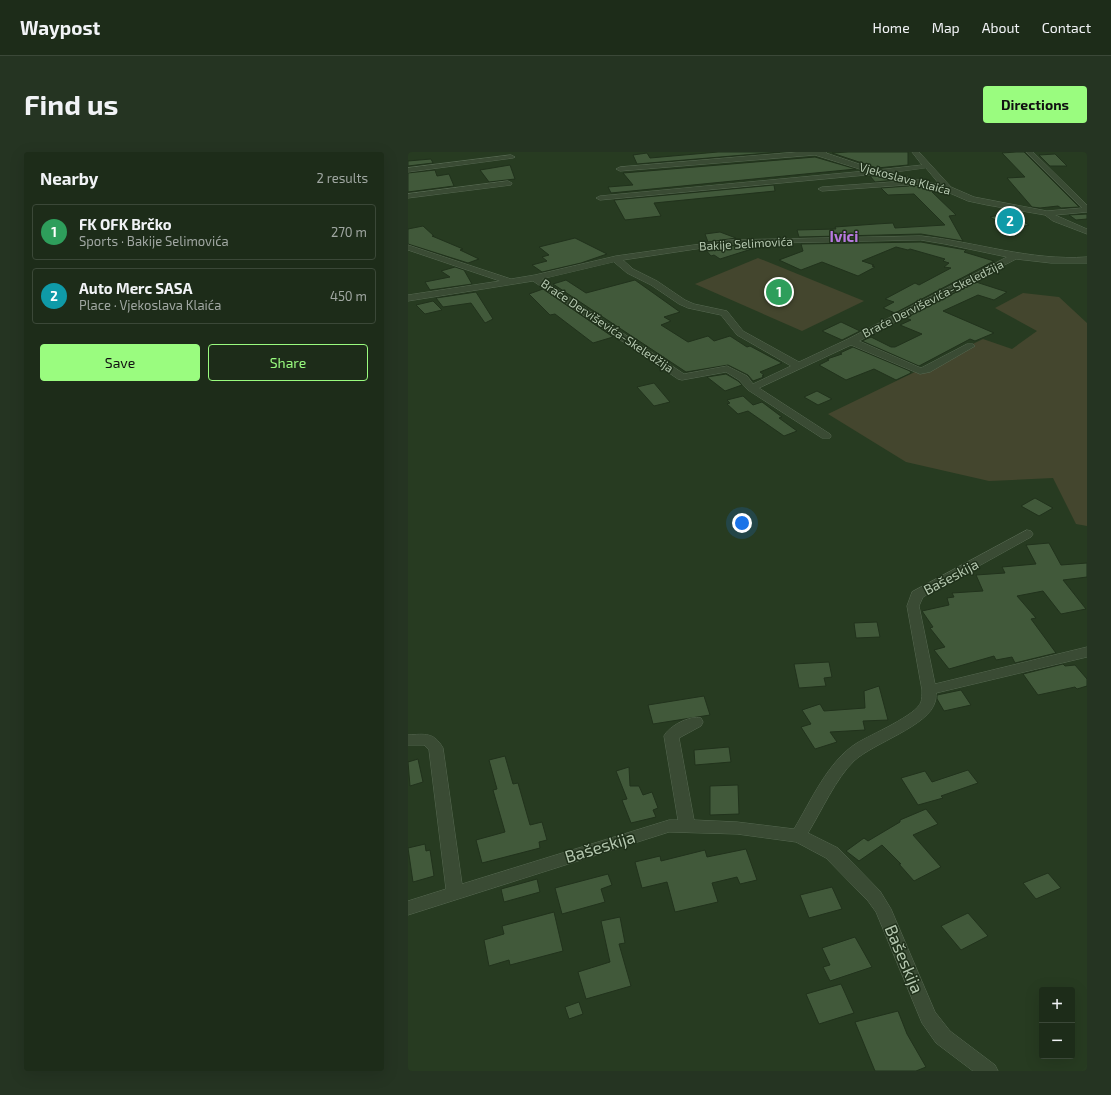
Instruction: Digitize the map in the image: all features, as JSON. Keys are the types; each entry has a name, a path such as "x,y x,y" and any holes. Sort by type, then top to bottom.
{"street":[{"path":"620,169 818,152"},
{"name":"Vjekoslava Klaića","path":"818,152 877,172 948,189 971,199 1047,213 1056,219 1087,232"},
{"path":"915,152 948,189"},
{"path":"1029,152 1087,210"},
{"path":"408,170 511,157"},
{"path":"600,198 928,166"},
{"path":"822,189 922,182"},
{"path":"408,196 508,183"},
{"path":"1047,213 1087,210"},
{"name":"Bakije Selimovića","path":"408,298 535,278 616,259 729,242 910,238 947,241 1015,256 1056,261 1087,260"},
{"path":"408,247 510,282"},
{"name":"Braće Derviševića-Skeledžija","path":"535,278 682,377 727,369 743,378 752,388 851,341 1015,256"},
{"path":"616,259 630,271 654,283 682,302 691,306 724,313 728,316 733,327 740,333 799,366"},
{"name":"Braće Derviševića-Skeledžija","path":"851,341 920,371 927,370 970,346"},
{"path":"752,388 826,436"},
{"name":"Bašeskija","path":"798,836 839,768 849,757 862,747 918,715 928,702 929,690 913,606 917,596 925,589 964,570 1027,534"},
{"path":"929,690 1087,652"},
{"path":"686,826 672,736 679,730 696,722"},
{"path":"408,740 427,739 436,748 455,893"},
{"name":"Bašeskija","path":"408,908 669,826 737,828 798,836 832,853 874,896 883,910 928,1017 943,1037 988,1071"}],"green space":[{"path":"758,258 864,301 802,331 695,284"},
{"path":"1023,293 1059,297 1087,323 1087,526 1076,524 1053,478 989,481 906,462 828,414 983,339 1012,349 1037,331 995,308"}],"building":[{"path":"718,152 780,152 637,164 633,155 647,153 650,158"},
{"path":"908,152 908,165 877,168 832,153"},
{"path":"1024,152 1079,207 1032,207 1007,178 1025,177 1002,153"},
{"path":"1055,154 1067,166 1050,166 1039,155"},
{"path":"815,157 856,169 611,193 608,187 633,185 623,173"},
{"path":"431,159 433,163 408,166 408,161"},
{"path":"510,165 515,179 489,182 480,170"},
{"path":"435,170 437,176 449,174 454,186 408,192 408,173"},
{"path":"870,176 877,176 896,180 875,182"},
{"path":"910,184 939,191 932,192 956,215 949,216 963,241 921,234 799,237 797,230 836,229 835,227 893,223 895,228 945,225 914,194 888,195 881,188 909,186"},
{"path":"774,185 775,191 654,203 661,216 625,220 614,200"},
{"path":"1008,213 1029,225 1011,229 990,217"},
{"path":"1087,214 1087,219 1076,220 1069,215"},
{"path":"423,226 434,236 432,236 463,249 460,250 479,259 468,263 408,244 408,229"},
{"path":"720,232 736,238 708,242 705,234"},
{"path":"575,238 607,254 581,263 542,272 532,265 547,261 542,257 549,255 539,247"},
{"path":"921,242 966,250 964,252 994,261 895,313 883,308 894,302 885,299 915,283 919,285 951,268 944,267 949,263 943,261 945,259 910,249 908,250 896,247 862,261 874,265 872,266 875,267 858,276 822,262 801,270 779,260 803,251 801,244"},
{"path":"753,245 758,247 720,259 714,255 711,256 705,249 729,246"},
{"path":"455,267 464,270 472,284 430,290 425,282 450,277 441,271"},
{"path":"566,280 586,293 635,280 680,312 664,317 671,321 661,325 688,342 708,336 714,341 730,336 747,347 750,346 782,363 760,372 764,375 762,376 764,377 753,381 748,375 728,365 686,372 553,284"},
{"path":"976,282 1007,292 994,300 978,295 943,311 994,333 975,341 970,339 919,366 862,341 871,337 891,347 895,347 922,334 900,325 911,320 906,318"},
{"path":"543,289 613,337 593,343 555,314 550,315 529,294"},
{"path":"476,292 493,319 485,323 471,303 443,307 436,298"},
{"path":"433,301 442,310 425,314 416,305"},
{"path":"841,322 860,331 842,340 822,331"},
{"path":"853,347 910,371 911,373 896,380 874,369 846,380 819,365 829,360 827,359 842,354 840,353"},
{"path":"726,374 742,385 725,391 707,377"},
{"path":"654,383 670,402 654,406 637,387"},
{"path":"817,391 832,399 818,405 804,397"},
{"path":"743,396 753,405 762,402 782,417 779,418 797,431 784,436 748,411 738,414 727,404 730,403 727,400"},
{"path":"1035,498 1053,508 1039,516 1021,506"},
{"path":"1049,543 1061,565 1087,563 1087,577 1063,580 1086,609 1061,614 1043,591 1017,596 1036,618 1031,619 1056,653 1015,663 1012,657 996,660 994,656 949,669 934,650 945,647 930,628 933,627 922,611 949,605 947,598 954,597 952,593 983,591 976,575 1005,573 1002,567 1036,564 1026,545"},
{"path":"877,622 880,637 856,638 854,623"},
{"path":"829,662 832,677 824,678 826,686 799,688 794,664"},
{"path":"1063,664 1065,666 1075,665 1087,679 1087,686 1038,695 1023,674"},
{"path":"879,686 888,720 863,721 865,730 830,732 837,742 815,749 801,727 811,724 802,710 820,704 824,711 865,708 864,691"},
{"path":"961,690 971,705 944,711 937,699 937,695"},
{"path":"704,696 710,715 653,724 648,705"},
{"path":"729,747 731,762 695,765 694,750"},
{"path":"505,756 513,784 518,783 530,825 542,822 547,840 539,842 540,848 482,863 476,840 505,832 493,790 497,789 489,760"},
{"path":"418,759 423,782 410,786 408,762"},
{"path":"629,767 630,786 639,786 643,795 652,792 658,808 653,810 656,817 631,823 622,800 627,799 616,771"},
{"path":"968,770 978,783 941,796 943,798 918,805 901,778 925,771 932,782"},
{"path":"738,785 739,814 710,815 710,786"},
{"path":"926,809 938,824 913,835 941,867 914,881 899,864 901,864 882,845 859,861 846,851 864,838 868,841 900,822 900,820"},
{"path":"425,844 426,851 430,850 434,876 413,882 408,848"},
{"path":"746,849 757,880 740,884 737,877 712,883 718,902 675,912 667,882 642,888 635,862 660,856 661,861 705,850 707,857"},
{"path":"1048,873 1061,888 1036,899 1023,883"},
{"path":"608,874 612,885 601,889 605,902 562,914 555,888"},
{"path":"537,879 540,892 504,902 501,889"},
{"path":"832,887 842,909 809,918 800,895"},
{"path":"554,912 563,951 510,965 509,960 489,966 484,940 504,934 502,926"},
{"path":"968,913 988,936 961,950 941,926"},
{"path":"620,917 625,943 619,944 631,986 586,999 578,972 610,962 601,921"},
{"path":"855,937 872,967 830,981 823,967 830,965 822,948"},
{"path":"841,984 854,1013 819,1024 806,994"},
{"path":"579,1002 583,1014 569,1019 565,1007"},
{"path":"898,1011 907,1034 926,1067 916,1071 875,1071 855,1022"}],"place":[{"name":"Auto Merc SASA","path":"1010,221"},
{"name":"FK OFK Brčko","path":"779,292"}],"district":[{"name":"Ivici","path":"844,237"}]}
